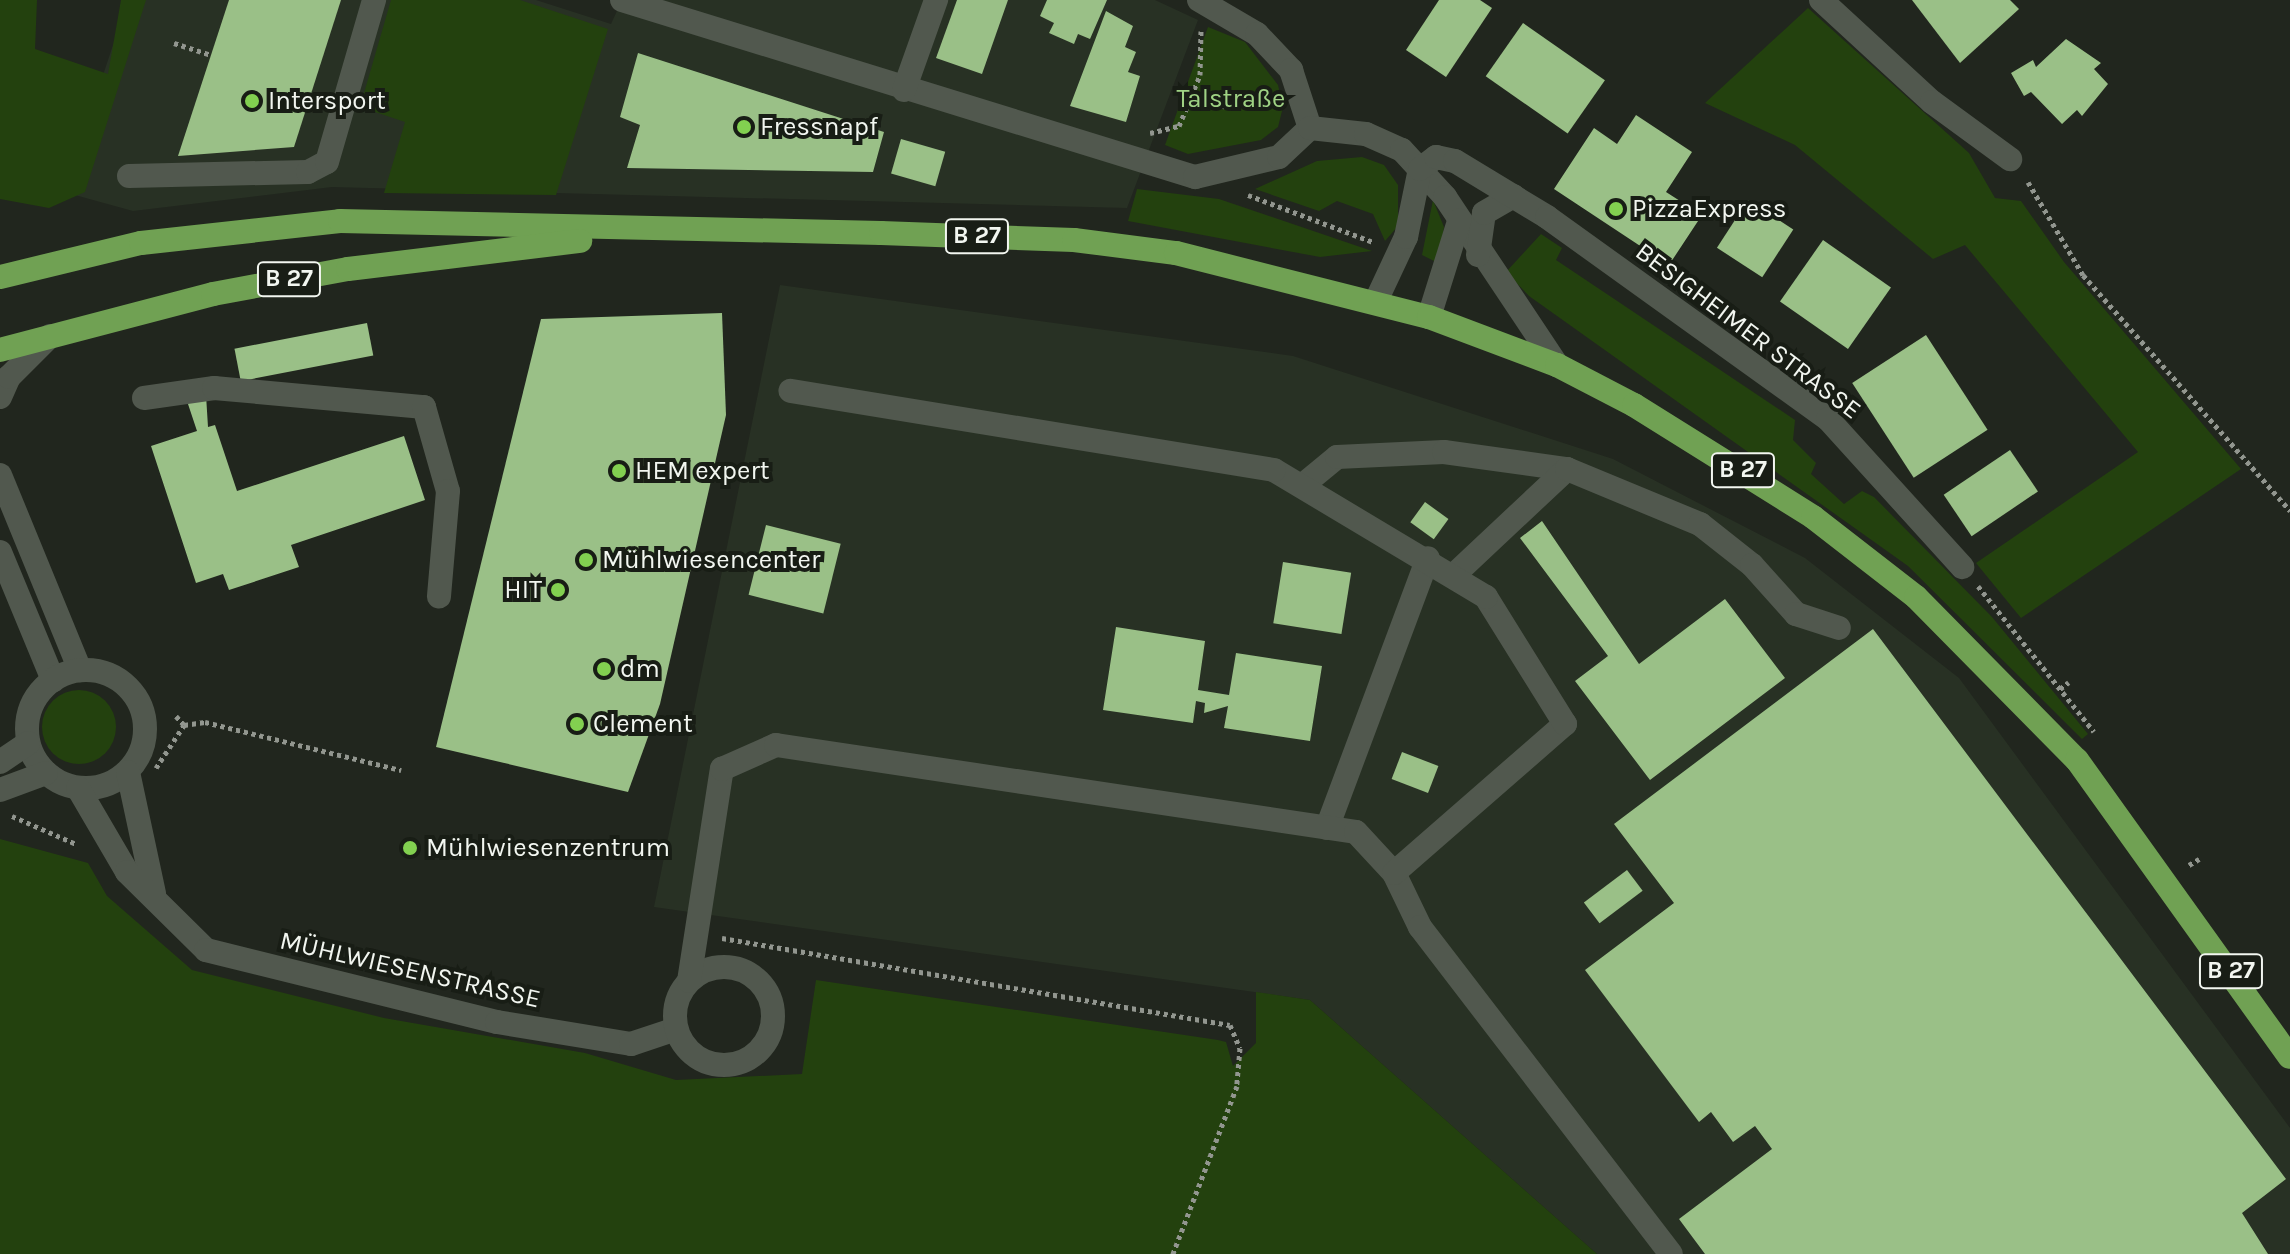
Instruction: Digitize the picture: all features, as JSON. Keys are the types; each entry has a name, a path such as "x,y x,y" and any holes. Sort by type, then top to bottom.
{"main road":[{"name":"B 27","path":"0,277 141,243 299,224 1074,240 1176,253 1376,301 1429,317 1557,365 1719,454 1813,517 1916,597 2009,684 2171,885 2290,1057"},
{"name":"B 27","path":"0,350 348,269 641,232"}],"street":[{"path":"129,176 308,172 327,162 374,0"},
{"path":"622,0 904,90 1195,177 1219,174 1279,157 1310,128"},
{"path":"904,90 936,0"},
{"path":"1821,0 1932,102 2010,159"},
{"path":"1204,3 1257,34 1291,70 1310,128"},
{"path":"1310,128 1384,139 1420,169 1557,365"},
{"name":"BESIGHEIMER STRASSE","path":"1420,169 1436,157 1455,161 1513,196 1828,419 1962,567"},
{"path":"1376,301 1406,237 1420,169"},
{"path":"1478,255 1484,213 1513,196"},
{"path":"1429,317 1459,221"},
{"path":"0,397 9,377 50,336"},
{"path":"144,398 214,388 424,407 448,491 439,597"},
{"path":"790,391 1274,470 1428,558 1486,597 1565,724 1394,873"},
{"path":"1303,485 1337,457 1444,452 1567,469 1700,524 1752,565 1796,614 1839,628"},
{"path":"1454,575 1567,469"},
{"path":"0,475 80,670"},
{"path":"0,552 53,680"},
{"path":"1327,828 1428,558"},
{"path":"128,772 78,788 46,773 28,743 31,708 53,680 80,670 114,676 137,700 145,737 128,772 154,893"},
{"path":"0,762 28,743"},
{"path":"689,981 713,967 745,970 768,992 773,1025 757,1053 727,1066 695,1056 676,1029 678,997 689,981 698,934 722,769 776,745 1356,832 1394,873 1420,927 1671,1254"},
{"path":"0,790 46,773"},
{"name":"MÜHLWIESENSTRASSE","path":"78,788 127,872 154,893 206,950 285,973 631,1044 676,1029"}],"path":[{"path":"1123,157 1130,137 1179,126 1190,99 1204,3"},
{"path":"174,43 210,55"},
{"path":"1190,99 1224,106"},
{"path":"2010,159 2083,275 2290,511"},
{"path":"2060,689 2069,682"},
{"path":"176,716 184,725 205,722 401,770"},
{"path":"2189,865 2199,859"},
{"path":"698,934 1230,1025 1240,1048 1237,1086 1173,1254"}],"shaded area":[{"path":"128,0 536,0 611,24 622,0 1155,0 1198,20 1127,208 332,187 133,211 64,192"},
{"path":"780,285 1293,356 1613,459 1805,558 1959,678 2290,1128 2290,1254 1597,1254 1310,1000 654,907"}],"green space":[{"path":"0,0 37,0 35,49 108,74 121,0 146,0 85,192 49,208 0,199"},
{"path":"391,0 520,0 608,29 556,195 384,193 405,122 360,107"},
{"path":"1808,8 1969,153 1995,198 2021,201 2064,262 2241,469 2021,618 1976,563 2138,452 1965,245 1933,259 1795,145 1705,103"},
{"name":"Talstraße","path":"1208,27 1245,42 1278,85 1283,107 1278,127 1261,140 1188,154 1165,145"},
{"path":"1362,157 1384,165 1398,185 1398,226 1385,241 1373,214 1337,201 1319,211 1255,189 1317,161"},
{"path":"1137,189 1219,199 1372,251 1320,257 1128,221"},
{"path":"1433,200 1444,227 1438,263 1422,255"},
{"path":"1541,234 1562,248 1556,260 1795,420 1793,440 1816,463 1811,474 1844,504 1862,491 1874,497 1992,617 2088,734 2082,739 1908,566 1529,296 1506,272"},
{"path":"79,690 93,693 105,701 113,713 116,727 113,741 105,753 93,761 79,764 65,761 53,753 45,741 42,727 45,713 53,701 65,693"},
{"path":"0,839 88,863 107,896 192,970 384,1018 585,1053 676,1080 802,1074 816,980 1218,1040 1226,1042 1233,1066 1256,1043 1256,992 1310,1000 1597,1254 0,1254"}],"building":[{"name":"Intersport","path":"229,0 341,0 294,147 178,156"},
{"path":"957,0 1008,0 982,74 936,58"},
{"path":"1047,0 1107,0 1090,39 1078,34 1074,44 1049,33 1054,23 1040,16"},
{"path":"1439,0 1480,0 1492,8 1446,77 1406,50"},
{"path":"1912,0 2010,0 2019,9 1960,63"},
{"path":"1106,11 1133,26 1125,47 1136,52 1128,72 1140,76 1126,122 1070,106"},
{"path":"1523,23 1605,80 1568,134 1486,76"},
{"path":"2066,39 2101,63 2094,69 2108,84 2082,116 2077,110 2062,124 2031,92 2024,96 2011,73 2033,60 2036,67"},
{"path":"638,53 884,132 873,172 627,168 640,125 620,117"},
{"path":"1636,115 1692,152 1666,192 1702,215 1669,265 1554,189 1594,128 1617,144"},
{"path":"901,139 945,152 935,186 891,174"},
{"path":"1748,200 1793,229 1762,277 1717,248"},
{"path":"1823,240 1891,288 1848,349 1780,301"},
{"name":"Mühlwiesencenter","path":"722,313 726,415 660,704 628,792 436,747 541,319"},
{"path":"367,323 373,355 241,381 234,349"},
{"path":"1926,335 1988,430 1914,478 1852,383"},
{"path":"206,395 208,427 215,425 237,491 404,436 425,500 291,545 299,567 229,590 223,574 196,583 151,446 197,431 187,401"},
{"path":"2010,450 2038,491 1972,536 1944,495"},
{"path":"1425,502 1448,519 1434,539 1410,522"},
{"path":"1542,521 1639,664 1725,599 1785,678 1650,780 1575,681 1608,656 1520,538"},
{"path":"766,525 841,544 823,613 749,595"},
{"path":"1283,562 1351,573 1341,634 1273,623"},
{"path":"1116,627 1205,641 1198,690 1229,695 1236,653 1322,666 1310,741 1224,728 1228,706 1204,713 1205,703 1196,701 1193,723 1103,710"},
{"path":"1873,629 2286,1179 2242,1213 2268,1254 1705,1254 1679,1219 1772,1149 1755,1126 1733,1142 1711,1112 1699,1122 1585,970 1674,903 1614,824"},
{"path":"1402,752 1438,766 1428,793 1392,779"},
{"path":"1627,870 1643,891 1600,923 1584,902"}],"place":[{"name":"Intersport","path":"252,101"},
{"name":"Fressnapf","path":"744,127"},
{"name":"PizzaExpress","path":"1616,209"},
{"name":"HEM expert","path":"619,471"},
{"name":"Mühlwiesencenter","path":"586,560"},
{"name":"HIT","path":"558,590"},
{"name":"dm","path":"604,669"},
{"name":"Clement","path":"577,724"},
{"name":"Mühlwiesenzentrum","path":"410,848"}]}
